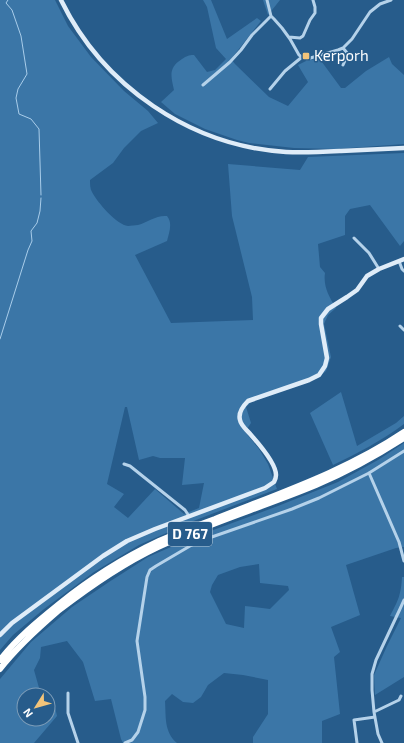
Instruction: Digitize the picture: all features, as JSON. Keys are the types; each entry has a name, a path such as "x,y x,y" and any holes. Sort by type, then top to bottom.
{"highway":[{"name":"D 767","path":"0,660 17,640 44,616 87,583 125,559 173,535 334,471 365,456 404,432"},
{"name":"D 767","path":"0,669 23,642 54,615 91,587 130,562 172,541 330,479 365,462 404,438"}],"street":[{"path":"61,0 83,38 113,73 136,94 190,128 239,144 285,152 404,148"},
{"path":"267,0 271,16 289,37 297,52 302,57 307,59 343,48 352,39 370,12 380,4 391,0"},
{"path":"289,37 300,38 303,36 315,13 313,0"},
{"path":"203,85 230,62 252,35 271,16"},
{"path":"343,48 348,54 343,65"},
{"path":"270,89 285,71 302,57"},
{"path":"354,238 369,254 379,269 402,260 402,269 404,270"},
{"name":"D 767","path":"0,635 12,623 103,556 127,541 265,488 274,482 276,476 275,470 270,460 261,446 240,421 242,407 248,401 309,380 319,375 325,366 327,358 321,318 328,310 357,290 367,276 379,269"},
{"path":"400,326 404,330"},
{"path":"125,743 132,740 138,732 145,710 145,697 137,641 146,577 150,570 183,550 206,539 319,498 369,473 404,450"},
{"path":"124,464 130,466 185,510 189,516"},
{"path":"369,473 399,542 404,561"},
{"path":"382,743 378,734 374,712 372,674 376,660 404,600"},
{"path":"68,693 68,713 78,743"},
{"path":"374,712 399,700 401,696"},
{"path":"357,743 354,720 375,717"}],"shaded area":[{"path":"0,0 55,0 68,26 91,57 124,91 148,111 158,123 141,131 124,148 113,163 90,180 90,185 92,192 103,207 118,222 124,225 138,225 163,216 167,216 169,219 170,228 167,241 135,255 171,323 253,320 252,297 232,216 228,164 300,170 308,157 404,153 404,241 400,246 370,205 350,209 345,216 345,235 318,244 320,267 325,273 327,291 336,308 328,315 324,324 331,357 326,371 318,378 251,402 246,407 251,423 245,432 259,449 268,464 277,489 196,520 139,545 94,572 44,609 13,635 0,650","holes":["125,407 127,407 139,460 153,456 160,458 185,458 182,485 204,483 199,508 184,514 155,489 128,518 114,507 124,494 107,484"]},
{"path":"203,0 211,0 227,39 257,18 261,21 231,59 269,97 288,106 308,82 298,65 306,61 319,58 341,88 345,88 366,71 389,57 392,64 404,75 404,144 336,149 294,148 249,143 205,129 175,114 161,102 174,90 172,73 174,66 186,56 194,55 207,72 215,70 226,59 216,48 207,7"},
{"path":"263,0 280,0 268,15"},
{"path":"341,392 357,446 396,423 404,416 404,424 387,436 333,465 310,413"},
{"path":"404,443 404,547 396,548 346,565 360,615 331,627 340,652 334,657 340,714 322,721 322,743 253,743 253,737 268,714 268,680 224,673 208,685 201,697 193,703 183,702 172,694 165,701 168,729 173,739 177,743 123,743 111,699 95,701 83,662 67,641 41,647 40,658 34,670 39,687 16,687 16,727 48,727 34,743 0,743 0,679 31,642 72,607 148,557 197,536 338,482 378,460","holes":["259,564 260,583 288,586 289,590 270,609 245,606 244,628 226,624 210,592 218,575 240,567"]},
{"path":"402,577 404,577 404,677 375,695 374,675 401,618 390,616 399,598"}],"waterway":[{"path":"8,0 6,3 12,10 21,36 27,74 18,89 16,98 19,114 31,119 39,129 41,195"},
{"path":"0,339 32,241 31,231 37,223 41,198"}],"place":[{"name":"Kerporh","path":"306,56"}]}
